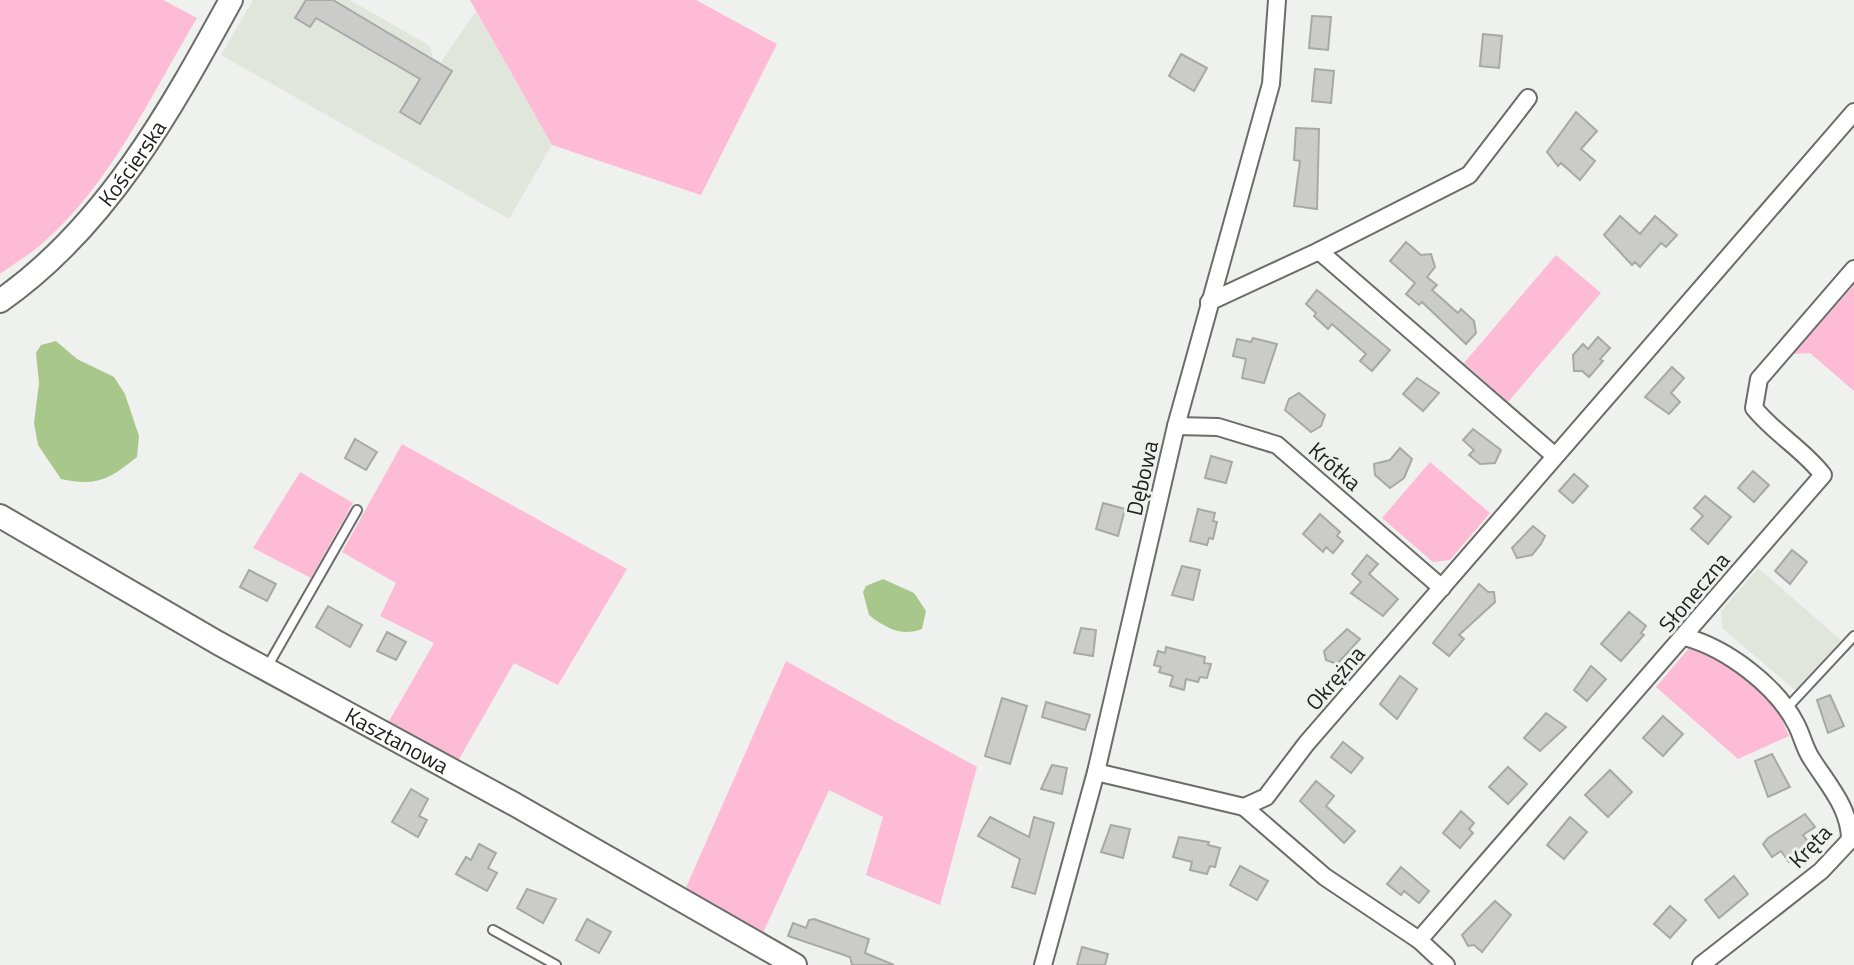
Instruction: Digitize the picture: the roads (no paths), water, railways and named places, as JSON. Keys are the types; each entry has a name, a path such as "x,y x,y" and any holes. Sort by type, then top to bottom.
{"street":[{"name":"Kościerska","path":"0,301 38,273 107,198 142,152 231,0"},
{"name":"Dębowa","path":"1043,965 1096,772 1176,426 1271,84 1277,0"},
{"path":"1209,302 1319,251 1469,175 1528,98"},
{"name":"Okrężna","path":"1244,807 1266,797 1306,744 1854,112"},
{"path":"1319,251 1555,456"},
{"name":"Słoneczna","path":"1419,940 1823,475 1811,459 1766,423 1754,408 1759,379 1854,269"},
{"name":"Krótka","path":"1176,426 1218,427 1277,445 1442,588"},
{"name":"Kasztanowa","path":"0,516 266,670 504,799 793,964"},
{"name":"Kręta","path":"1685,637 1713,644 1770,690 1795,722 1806,750 1850,818 1850,840 1821,871 1701,965"},
{"path":"1096,772 1244,807 1325,877 1419,940 1446,965"}],"lane":[{"path":"266,670 357,510"},
{"path":"1786,710 1854,636"},
{"path":"493,930 556,965"}]}
